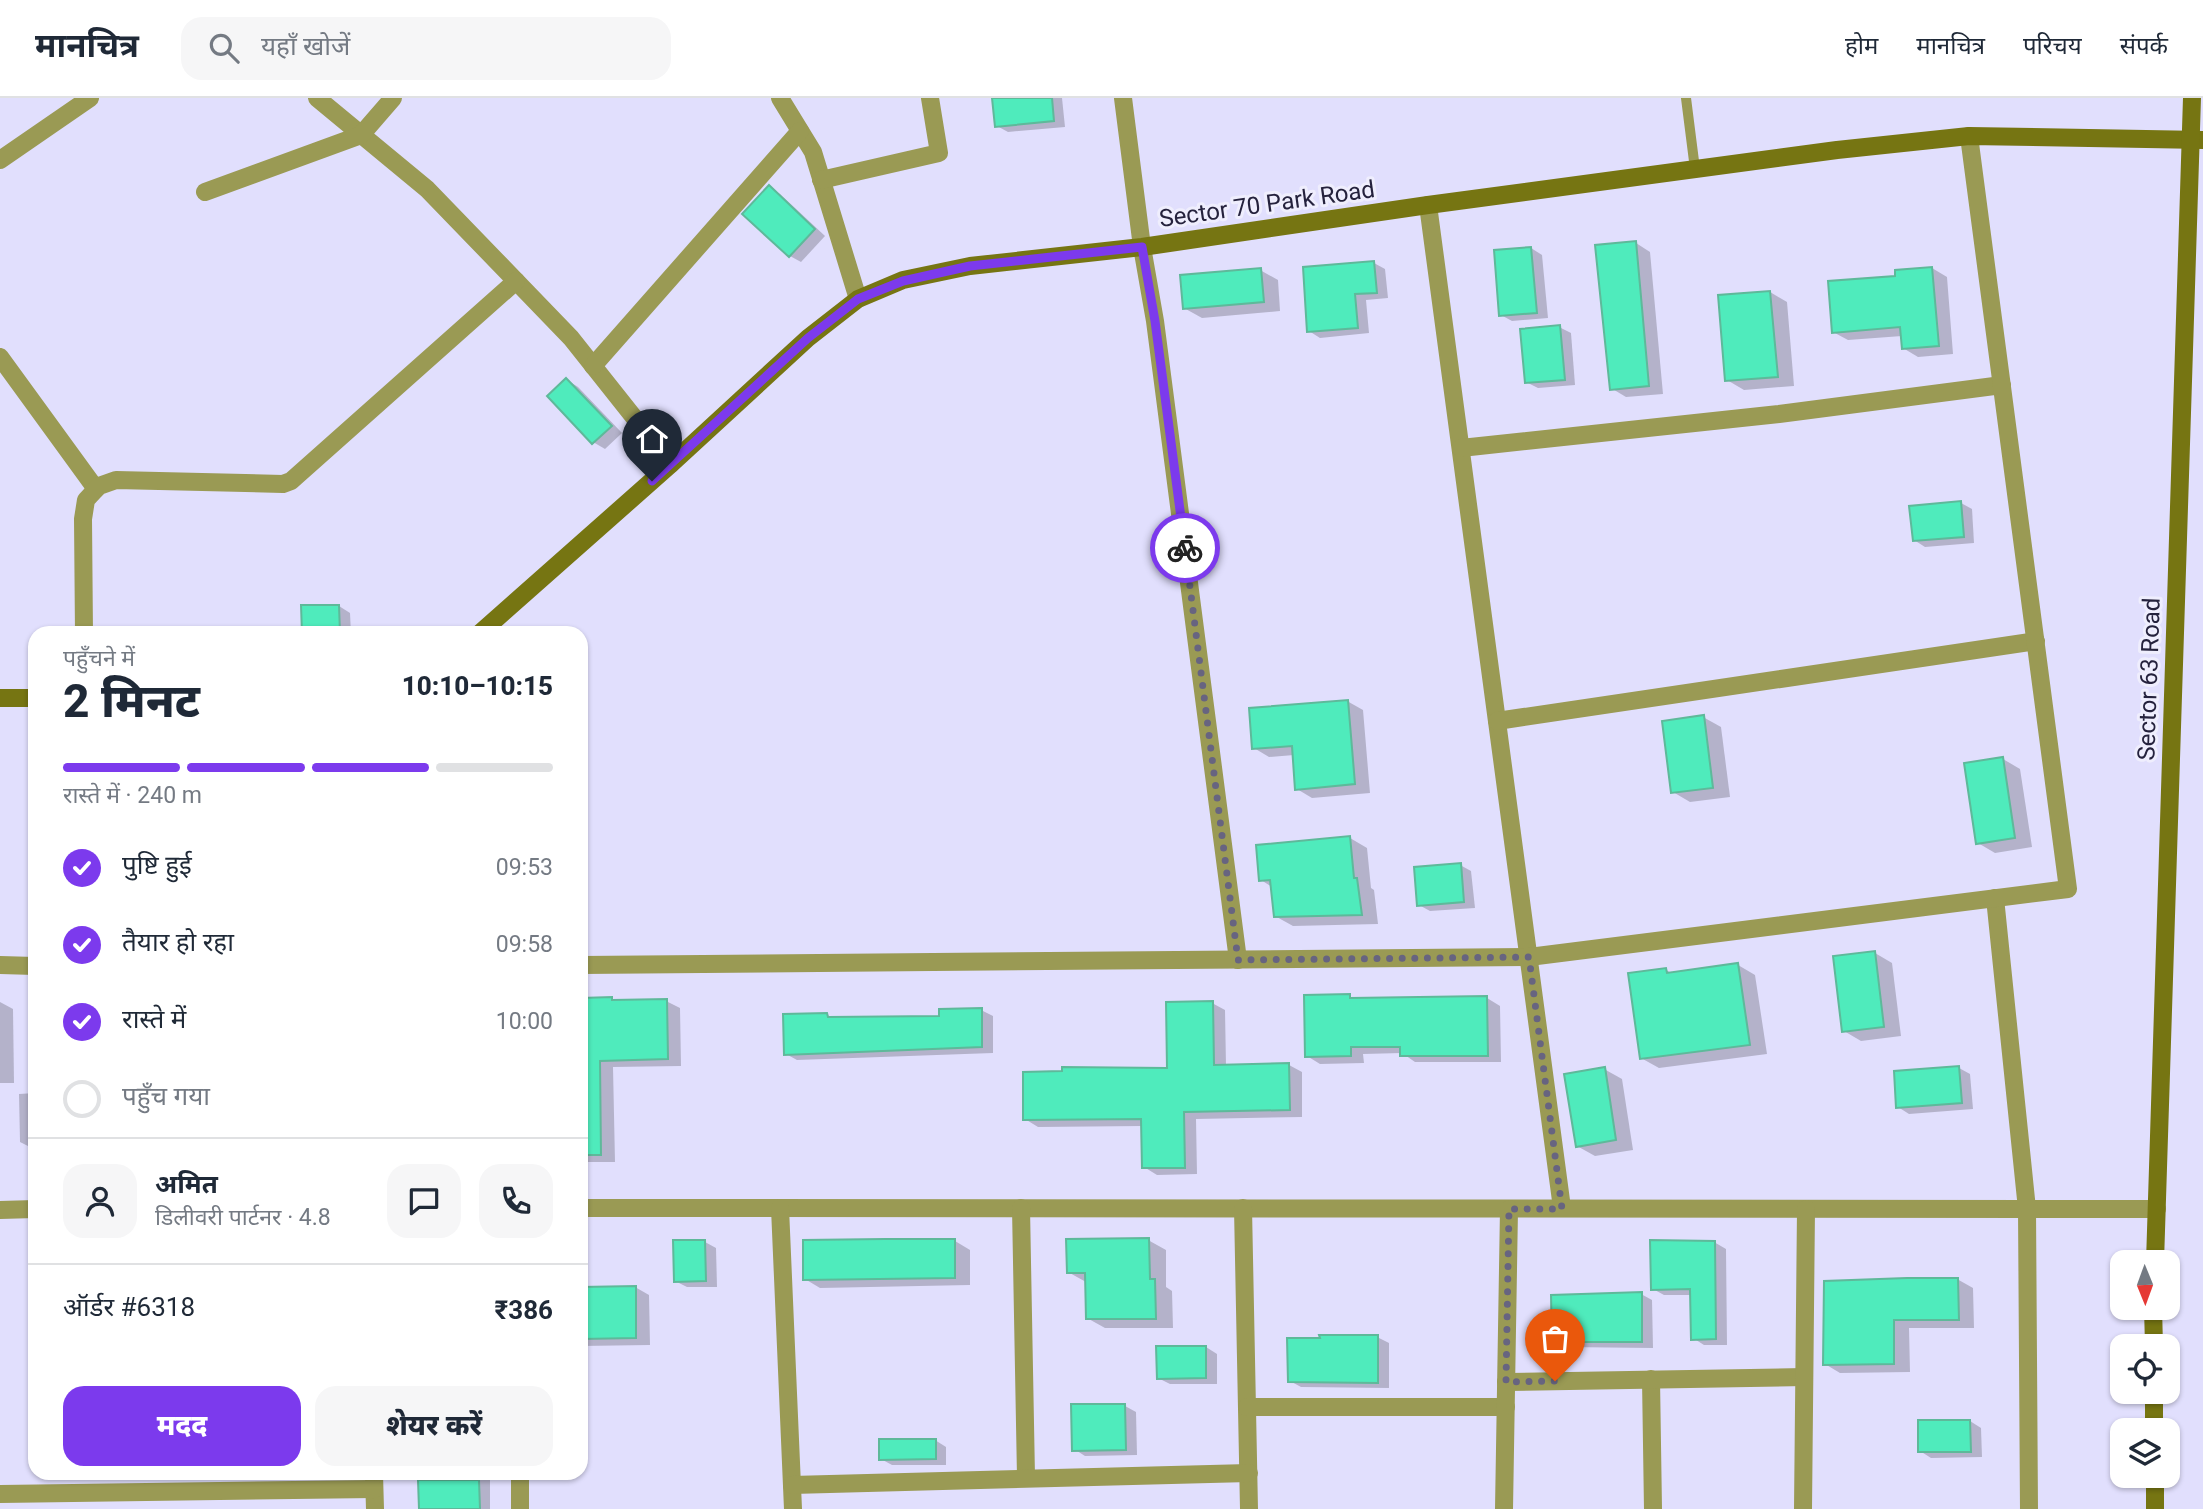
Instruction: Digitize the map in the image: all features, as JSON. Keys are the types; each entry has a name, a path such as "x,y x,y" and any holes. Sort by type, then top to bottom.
{"street":[{"path":"0,160 90,98"},
{"path":"317,98 427,189 516,281 571,338 671,464"},
{"path":"205,192 361,135 393,98"},
{"path":"780,98 813,152 858,299"},
{"path":"821,180 939,153 930,98"},
{"path":"1123,98 1238,960"},
{"name":"Sector 63 Road","path":"2155,1250 2197,140 2192,98"},
{"path":"593,366 800,131"},
{"path":"588,965 1529,957 2068,888 1969,135"},
{"name":"Sector 70 Park Road","path":"488,626 808,338 858,299 903,281 970,266 1142,247 1428,205 1969,135 2197,140"},
{"path":"1428,205 1562,1209"},
{"path":"85,626 83,519 86,500 96,489 116,480 283,484 291,481 516,281"},
{"path":"0,357 96,489"},
{"path":"1461,448 1765,415 2002,385"},
{"path":"1497,721 2035,640"},
{"path":"0,698 28,698"},
{"path":"1995,898 2027,1209 2029,1509"},
{"path":"0,965 28,965"},
{"path":"588,1208 2157,1209"},
{"path":"780,1208 793,1509"},
{"path":"1021,1208 1026,1477"},
{"path":"1243,1208 1249,1509"},
{"path":"0,1210 28,1209"},
{"path":"1504,1509 1509,1209"},
{"path":"1803,1509 1806,1209"},
{"path":"1506,1382 1804,1377"},
{"path":"1651,1380 1653,1509"},
{"path":"1247,1407 1506,1407"},
{"path":"792,1485 1249,1473"},
{"path":"520,1480 520,1509"},
{"path":"0,1494 374,1481 375,1509"},
{"path":"2155,1488 2155,1509"}],"lane":[{"path":"1686,98 1695,169"}],"building":[{"path":"992,98 1052,98 1054,121 995,127"},
{"path":"769,185 815,229 789,257 742,214"},
{"path":"1636,241 1649,386 1610,390 1595,245"},
{"path":"1531,247 1537,313 1499,316 1494,250"},
{"path":"1374,261 1377,293 1355,294 1358,328 1307,332 1303,267"},
{"path":"1932,267 1939,346 1902,349 1900,327 1832,333 1828,281 1895,276 1895,270"},
{"path":"1261,268 1264,302 1183,309 1180,275"},
{"path":"1770,291 1778,377 1725,381 1718,295"},
{"path":"1560,325 1565,380 1525,383 1520,329"},
{"path":"566,378 612,426 592,444 547,396"},
{"path":"1961,501 1964,537 1913,541 1909,506"},
{"path":"301,605 339,605 340,626 302,626"},
{"path":"1348,700 1355,784 1295,790 1292,746 1252,749 1249,708"},
{"path":"1704,715 1713,788 1671,793 1662,721"},
{"path":"2003,757 2015,838 1976,844 1964,763"},
{"path":"1350,836 1354,878 1357,878 1362,915 1274,917 1270,880 1259,881 1256,845"},
{"path":"1461,863 1464,902 1417,906 1414,867"},
{"path":"1875,951 1884,1027 1842,1032 1833,956"},
{"path":"1738,963 1750,1045 1640,1059 1628,973 1666,968 1667,973"},
{"path":"1350,994 1350,998 1487,996 1488,1056 1400,1056 1400,1047 1351,1047 1351,1056 1305,1057 1304,995"},
{"path":"588,998 667,999 668,1059 600,1061 601,1155 588,1155"},
{"path":"1213,1001 1214,1065 1289,1063 1290,1110 1184,1112 1185,1168 1142,1168 1141,1119 1023,1120 1023,1072 1062,1071 1062,1067 1167,1068 1166,1002"},
{"path":"982,1008 982,1047 784,1055 783,1014 827,1013 828,1017 939,1016 939,1009"},
{"path":"1959,1066 1962,1103 1896,1108 1894,1071"},
{"path":"1605,1067 1616,1140 1576,1147 1564,1074"},
{"path":"1149,1238 1150,1279 1155,1279 1156,1319 1086,1319 1085,1273 1067,1273 1066,1239"},
{"path":"955,1239 955,1278 803,1280 803,1240"},
{"path":"673,1240 705,1240 706,1281 674,1282"},
{"path":"1650,1240 1715,1241 1716,1339 1691,1340 1690,1289 1651,1290"},
{"path":"1958,1278 1959,1320 1894,1320 1894,1364 1823,1365 1824,1281"},
{"path":"636,1286 636,1338 588,1339 588,1287"},
{"path":"1642,1292 1642,1342 1552,1342 1551,1295"},
{"path":"1319,1335 1378,1335 1378,1383 1288,1382 1287,1338 1320,1338"},
{"path":"1156,1346 1206,1346 1206,1378 1157,1379"},
{"path":"1071,1404 1125,1404 1126,1450 1072,1451"},
{"path":"1918,1420 1970,1420 1971,1452 1918,1452"},
{"path":"879,1439 936,1439 936,1459 879,1460"},
{"path":"418,1480 479,1480 480,1509 419,1509"}],"way so far":[{"path":"1185,548 1238,960 1529,957 1562,1209 1509,1209 1506,1382 1555,1381"}],"route":[{"path":"652,481 808,338 858,299 903,281 970,266 1142,247 1155,321 1185,548"}]}
